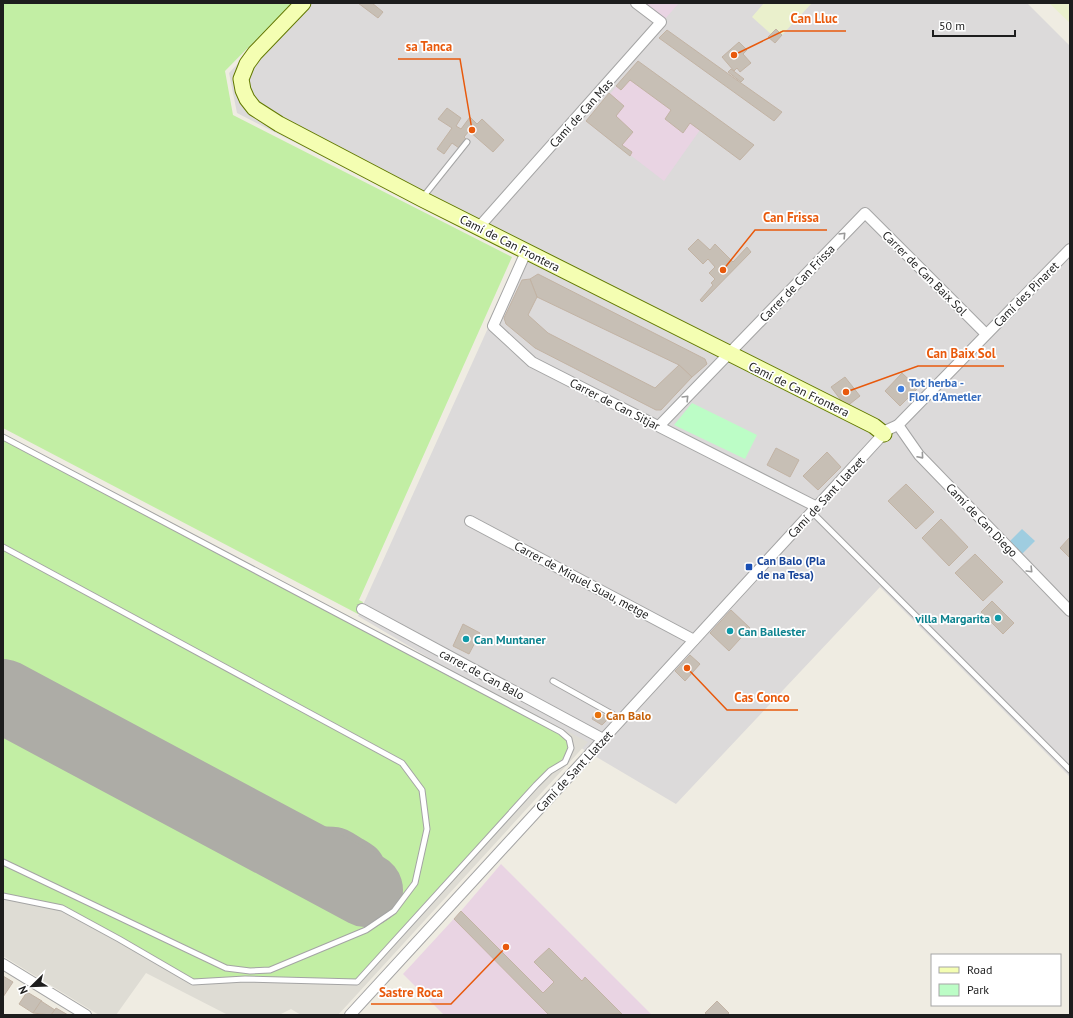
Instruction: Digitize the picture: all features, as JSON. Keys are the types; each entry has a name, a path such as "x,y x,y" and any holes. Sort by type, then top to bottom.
{"street":[{"name":"Camí de Can Frontera","path":"303,3 255,53 247,64 241,79 247,100 254,108 278,124 422,199 874,426 884,434"},
{"name":"Camí de Can Mas","path":"479,227 661,22 636,3"},
{"name":"Carrer de Can Baix Sol","path":"865,213 986,334"},
{"name":"Carrer de Can Frissa","path":"659,426 865,213"},
{"name":"Camí des Pinaret","path":"898,425 1070,249"},
{"name":"Carrer de Can Sitjar","path":"526,252 492,326 532,362 659,426 814,509"},
{"name":"Camí de Sant Llatzet","path":"350,1015 814,509 884,434 898,425"},
{"name":"Camí de Can Diego","path":"898,425 919,455 1070,611"},
{"name":"Carrer de Miquel Suau, metge","path":"470,521 694,640"},
{"name":"carrer de Can Balo","path":"362,609 603,739"},
{"path":"3,964 86,1015"}],"lane":[{"path":"422,199 468,142"},
{"path":"3,437 561,732 569,739 571,748 565,762 550,771 536,785 357,982 245,980 193,982 62,908 3,896"},
{"path":"814,509 1070,770"},
{"path":"3,547 402,763 422,790 427,828 415,883 394,911 366,930 270,970 250,971 226,968 3,862"},
{"path":"553,681 621,719"}],"shaded area":[{"path":"296,3 1027,3 1070,46 1070,777 880,587 676,804 358,616 520,257 237,113 229,73"},
{"path":"642,3 679,3 665,19"},
{"path":"632,69 707,120 664,181 586,121"},
{"path":"3,434 588,742 338,1015 301,1015 291,1009 279,1015 228,1015 146,973 116,1015 99,1015 3,956"},
{"path":"501,864 652,1015 444,1015 403,974 461,911"}],"green space":[{"path":"3,3 292,3 225,71 233,115 512,257 359,600 363,602 358,614 3,428"},
{"path":"764,3 812,3 782,35 776,29 771,34 752,17"},
{"path":"1049,3 1070,3 1070,23"},
{"path":"692,403 757,435 745,459 674,425"},
{"path":"3,439 561,732 571,748 555,768 357,982 193,982 62,908 3,897 3,717 361,908 386,860 337,834 301,836 3,675"}],"water":[{"path":"1022,529 1035,541 1022,554 1009,542"}],"building":[{"path":"358,3 372,3 383,12 378,18"},
{"path":"776,29 782,35 775,43 768,37"},
{"path":"667,30 782,112 774,121 659,38"},
{"path":"739,42 747,50 743,54 751,63 740,72 737,68 734,71 722,57"},
{"path":"638,61 754,145 740,160 690,123 683,133 665,119 671,110 630,80 621,90 616,86"},
{"path":"731,69 744,79 741,82 728,72"},
{"path":"609,93 624,106 616,116 633,132 622,145 632,152 630,156 586,121"},
{"path":"447,108 461,118 456,126 461,129 470,117 477,124 482,119 504,140 493,152 469,131 464,137 466,139 459,148 452,143 444,154 437,149 452,128 438,119"},
{"path":"698,239 710,250 715,244 733,262 747,247 751,252 702,302 700,300 713,285 711,283 715,279 709,273 715,267 708,259 703,264 688,249"},
{"path":"538,274 705,359 707,364 692,377 679,365 537,297 530,279"},
{"path":"530,279 537,297 528,315 548,333 655,388 679,365 692,377 661,410 656,410 535,348 506,324 504,318 522,280"},
{"name":"Tot herba - Flor d'Ametler","path":"902,373 918,388 900,406 885,391"},
{"path":"845,377 860,396 846,407 831,387"},
{"path":"776,448 799,460 790,477 767,465"},
{"path":"827,452 841,467 818,490 803,476"},
{"path":"906,484 934,512 916,529 888,501"},
{"path":"941,519 968,547 949,566 922,538"},
{"path":"1070,537 1070,558 1060,548"},
{"path":"975,554 1003,582 983,601 955,573"},
{"name":"villa Margarita","path":"992,601 1014,623 1003,634 981,612"},
{"name":"Can Ballester","path":"731,610 750,628 729,651 710,633"},
{"name":"Can Muntaner","path":"463,624 480,633 469,654 453,646"},
{"path":"690,655 700,664 685,681 675,671"},
{"name":"Can Balo","path":"596,711 609,718 602,725 592,719"},
{"path":"461,911 543,993 554,982 534,962 549,948 582,981 585,977 622,1014 549,1015 454,919"},
{"path":"3,976 13,982 3,997"},
{"path":"27,992 42,1001 33,1013 19,1004"},
{"path":"41,1001 55,1010 51,1015 33,1013"},
{"path":"717,1001 729,1013 727,1015 707,1015 705,1013"},
{"path":"56,1008 68,1015 51,1015"}],"taxiway":[{"path":"278,841 285,843 329,841 341,844 368,861 371,868 369,881 361,890 355,892 342,891 332,885 314,862 278,841"}],"runway":[{"path":"3,696 366,890"}],"place":[{"name":"Can Lluc","path":"734,55"},
{"name":"sa Tanca","path":"472,130"},
{"name":"Can Frissa","path":"723,270"},
{"name":"Tot herba - Flor d'Ametler","path":"901,389"},
{"name":"Can Baix Sol","path":"846,392"},
{"name":"Can Balo (Pla de na Tesa)","path":"749,567"},
{"name":"villa Margarita","path":"998,618"},
{"name":"Can Ballester","path":"730,631"},
{"name":"Can Muntaner","path":"466,639"},
{"name":"Cas Conco","path":"687,668"},
{"name":"Can Balo","path":"598,715"},
{"name":"Sastre Roca","path":"506,947"}]}
